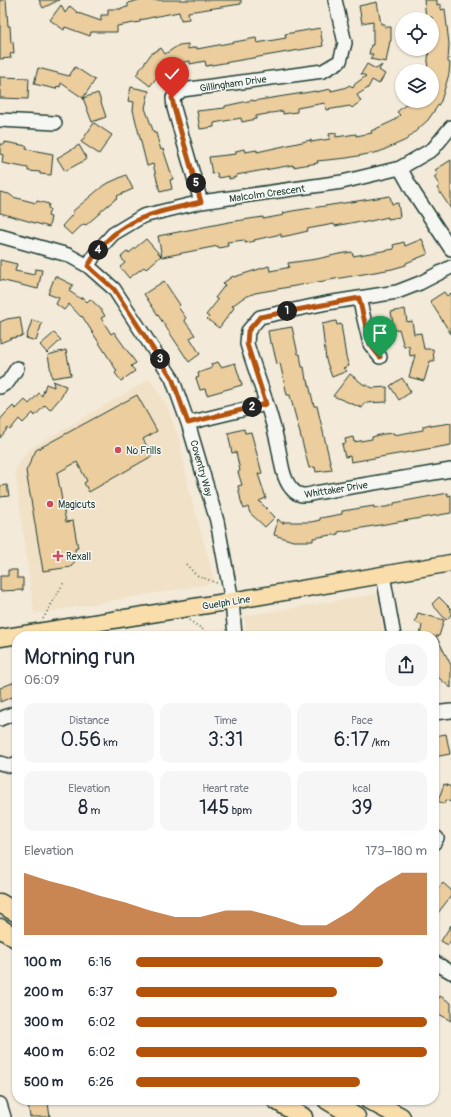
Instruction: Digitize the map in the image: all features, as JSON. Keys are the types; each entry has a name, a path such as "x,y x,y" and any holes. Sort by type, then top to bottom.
{"highway":[{"path":"0,903 12,910"},
{"path":"0,928 12,936"},
{"path":"284,1105 304,1117"},
{"path":"336,1105 356,1117"},
{"path":"378,1105 401,1117"}],"main road":[{"name":"Guelph Line","path":"42,631 232,601 451,563"},
{"name":"Guelph Line","path":"0,638 12,636"}],"street":[{"name":"Gillingham Drive","path":"201,202 172,98 182,90 324,71 340,61 345,43 335,0"},
{"path":"0,120 55,123"},
{"name":"Malcolm Crescent","path":"88,266 95,254 113,234 129,223 143,216 201,202 342,182 400,168 433,149 451,127"},
{"path":"400,168 414,193 451,249"},
{"name":"Coventry Way","path":"0,236 68,255 88,266 114,289 172,378 188,423 217,521 232,601 235,631"},
{"name":"Whittaker Drive","path":"451,267 420,283 397,292 260,317 248,331 247,344 277,441 283,472 290,488 298,494 306,496 315,493 451,470"},
{"path":"359,298 370,344 380,357"},
{"path":"0,387 8,382 17,368"},
{"path":"188,423 266,404"},
{"path":"383,575 393,631"},
{"path":"439,712 451,711"},
{"path":"0,719 12,714"},
{"path":"0,763 12,766"},
{"path":"439,965 451,972"},
{"path":"0,1104 4,1117"}],"path":[{"path":"186,564 196,575 219,584"},
{"path":"37,631 64,582"},
{"path":"174,610 205,631"}],"shaded area":[{"path":"150,379 167,406 179,438 189,489 215,583 34,614 15,470 28,450"},
{"path":"377,594 384,631 246,631 244,616"}],"building":[{"path":"0,0 6,0 8,26 10,26 11,43 13,42 14,53 10,54 11,58 0,59"},
{"path":"39,0 59,0 43,8"},
{"path":"139,0 241,0 241,4 188,12 189,19 181,20 179,12 158,16 140,20 140,22 117,26 117,32 91,32 90,36 65,27 64,30 50,20 61,5 65,13 70,6 78,13 101,21 101,15 108,15 108,9 121,9 128,7 128,3"},
{"path":"424,0 437,0 437,5 441,4 441,10 445,9 449,44 448,62 450,63 449,74 439,104 439,64 428,64 428,56 439,56 439,12 425,12"},
{"path":"377,2 381,24 385,24 385,27 391,27 391,41 386,62 370,59 373,54 369,54 371,45 373,45 373,21 362,23 359,6"},
{"path":"320,28 323,46 206,66 205,61 190,64 190,61 174,64 160,73 150,86 136,75 151,54 161,48 165,54 179,45 188,44 188,49 197,47 197,49 256,38 257,43 286,38 285,34"},
{"path":"367,64 376,69 382,65 379,70 385,74 379,84 372,80 368,88 357,95 361,101 352,108 350,106 326,110 325,103 297,108 297,112 283,114 283,111 256,116 256,119 242,122 241,118 214,123 214,127 200,129 197,111 225,108 225,106 253,100 331,89 331,91 350,85 353,88 355,84 366,76 361,74"},
{"path":"75,67 95,80 83,98 61,83 60,87 57,86 56,89 34,84 38,68 69,76"},
{"path":"0,77 29,78 28,99 0,98"},
{"path":"131,87 149,91 145,108 154,133 156,133 161,150 163,149 173,179 170,180 172,189 160,192 153,164 147,166 133,110 134,102 128,101"},
{"path":"98,93 106,117 92,122 83,98"},
{"path":"402,108 436,108 428,120 406,140 379,152 236,175 237,177 229,179 229,176 218,178 217,173 212,174 209,157 236,154 236,151 244,149 245,152 257,150 257,152 311,140 311,142 330,139 329,134 336,133 336,137 356,134 356,136 372,133 371,131 393,121 400,115 397,112"},
{"path":"94,123 112,135 99,154 81,142"},
{"path":"5,142 27,146 26,149 53,154 51,175 40,174 40,172 28,171 28,168 2,163 3,155 0,154 0,144 5,144"},
{"path":"79,145 87,159 65,171 57,158"},
{"path":"451,160 451,209 437,188 440,186 434,177 438,174 435,170"},
{"path":"126,175 133,189 117,196 118,197 86,225 84,224 72,235 62,226 73,214 73,211 104,185"},
{"path":"0,192 36,203 37,201 49,204 48,208 50,209 48,216 51,217 49,227 0,213"},
{"path":"390,196 392,204 398,203 400,217 388,219 388,217 362,223 361,221 335,226 334,224 307,229 308,231 281,237 281,234 245,243 245,240 227,242 228,246 219,248 218,246 162,257 158,236 229,222 263,217 263,219 284,215 283,213 292,211"},
{"path":"146,239 161,256 146,269 144,267 129,278 120,267 125,263 121,257 128,251 129,253"},
{"path":"422,239 428,254 406,263 406,265 392,269 255,293 243,298 232,306 234,308 219,328 207,319 209,317 206,315 218,300 215,298 225,285 223,283 233,276 234,277 269,266 270,271 286,268 289,267 288,263 339,254 352,252 353,256 394,249 393,245 404,242 405,246"},
{"path":"0,260 17,264 15,271 34,275 35,269 42,270 38,289 0,280"},
{"path":"55,276 73,285 69,291 81,299 82,297 87,302 90,299 100,308 105,316 101,318 111,334 114,332 136,363 131,366 135,371 121,381 115,373 117,371 82,316 81,317 69,304 64,310 56,304 59,298 48,294"},
{"path":"164,281 180,305 178,307 186,318 184,320 195,335 190,338 200,354 189,362 144,294"},
{"path":"444,292 447,296 451,293 451,334 430,301"},
{"path":"405,309 407,322 412,321 414,334 421,333 424,349 433,349 434,361 430,361 424,381 409,377 415,355 410,356 409,346 404,347 399,329 394,330 391,312"},
{"path":"20,317 23,336 12,338 0,343 0,322 7,319"},
{"path":"32,320 42,323 36,341 26,338"},
{"path":"336,321 337,325 341,324 346,357 349,366 343,368 347,371 332,377 326,360 322,324"},
{"path":"292,327 298,354 300,354 302,367 304,367 306,380 308,380 314,406 317,406 332,470 316,472 315,467 309,468 290,395 287,395 280,363 277,364 272,343 270,343 268,331"},
{"path":"54,333 61,340 47,353 40,345"},
{"path":"66,350 71,375 52,378 48,355"},
{"path":"218,362 221,367 235,363 242,385 207,395 205,389 200,390 196,378 199,377 198,373 212,368 211,364"},
{"path":"350,374 363,384 373,388 387,387 387,402 364,403 362,408 333,396"},
{"path":"402,378 411,392 399,400 390,386"},
{"path":"53,381 66,386 62,396 50,410 45,405 35,416 33,413 23,423 19,419 10,430 8,428 0,438 0,420 4,415 13,406 16,409 25,400 29,404 39,393 42,396 46,384 54,387"},
{"path":"137,395 157,431 143,439 152,456 89,492 84,483 87,481 77,462 57,473 66,522 73,521 78,548 75,549 76,559 71,567 43,571 26,471 36,450"},
{"path":"451,423 451,445 351,462 350,456 345,457 342,444 346,443 345,439 353,437 354,442 372,439 372,437 383,434 394,433 394,435 423,430 423,426 431,424 431,426"},
{"path":"244,429 245,433 251,432 262,473 258,474 266,498 259,501 275,517 265,527 250,513 248,507 244,509 241,501 238,486 242,485 238,472 240,471 236,452 232,453 228,433"},
{"path":"7,485 9,496 0,497 0,486"},
{"path":"448,493 448,496 451,495 451,513 338,532 338,534 313,538 313,541 293,541 274,535 278,519 283,524 283,522 311,522 320,520 320,518 342,514 342,511 374,506 374,508 386,507 394,505 394,503"},
{"path":"8,570 17,570 17,578 23,578 23,590 0,591 0,576 8,576"},
{"path":"439,597 451,609 451,615 446,620 432,604"},
{"path":"418,613 444,620 439,636 439,631 421,631 422,625 415,622"},
{"path":"439,642 451,665 451,688 439,678"},
{"path":"12,683 12,697 0,702 0,688"},
{"path":"446,734 450,754 439,756 439,735"},
{"path":"444,784 451,787 451,802 446,800 444,804 439,802"},
{"path":"443,883 451,890 451,896 439,912 439,887"},
{"path":"451,925 451,940 448,945 441,941"},
{"path":"440,996 451,1003 451,1021 439,1014"},
{"path":"28,1105 48,1105 50,1117 30,1117"}],"place":[{"name":"No Frills","path":"118,450"},
{"name":"Magicuts","path":"50,504"},
{"name":"Rexall","path":"58,556"}],"route":[{"path":"172,98 201,202 143,216 129,223 113,234 95,254 88,266 114,289 172,378 188,423 266,404 247,344 248,331 260,317 359,298 370,344 380,357"}]}
